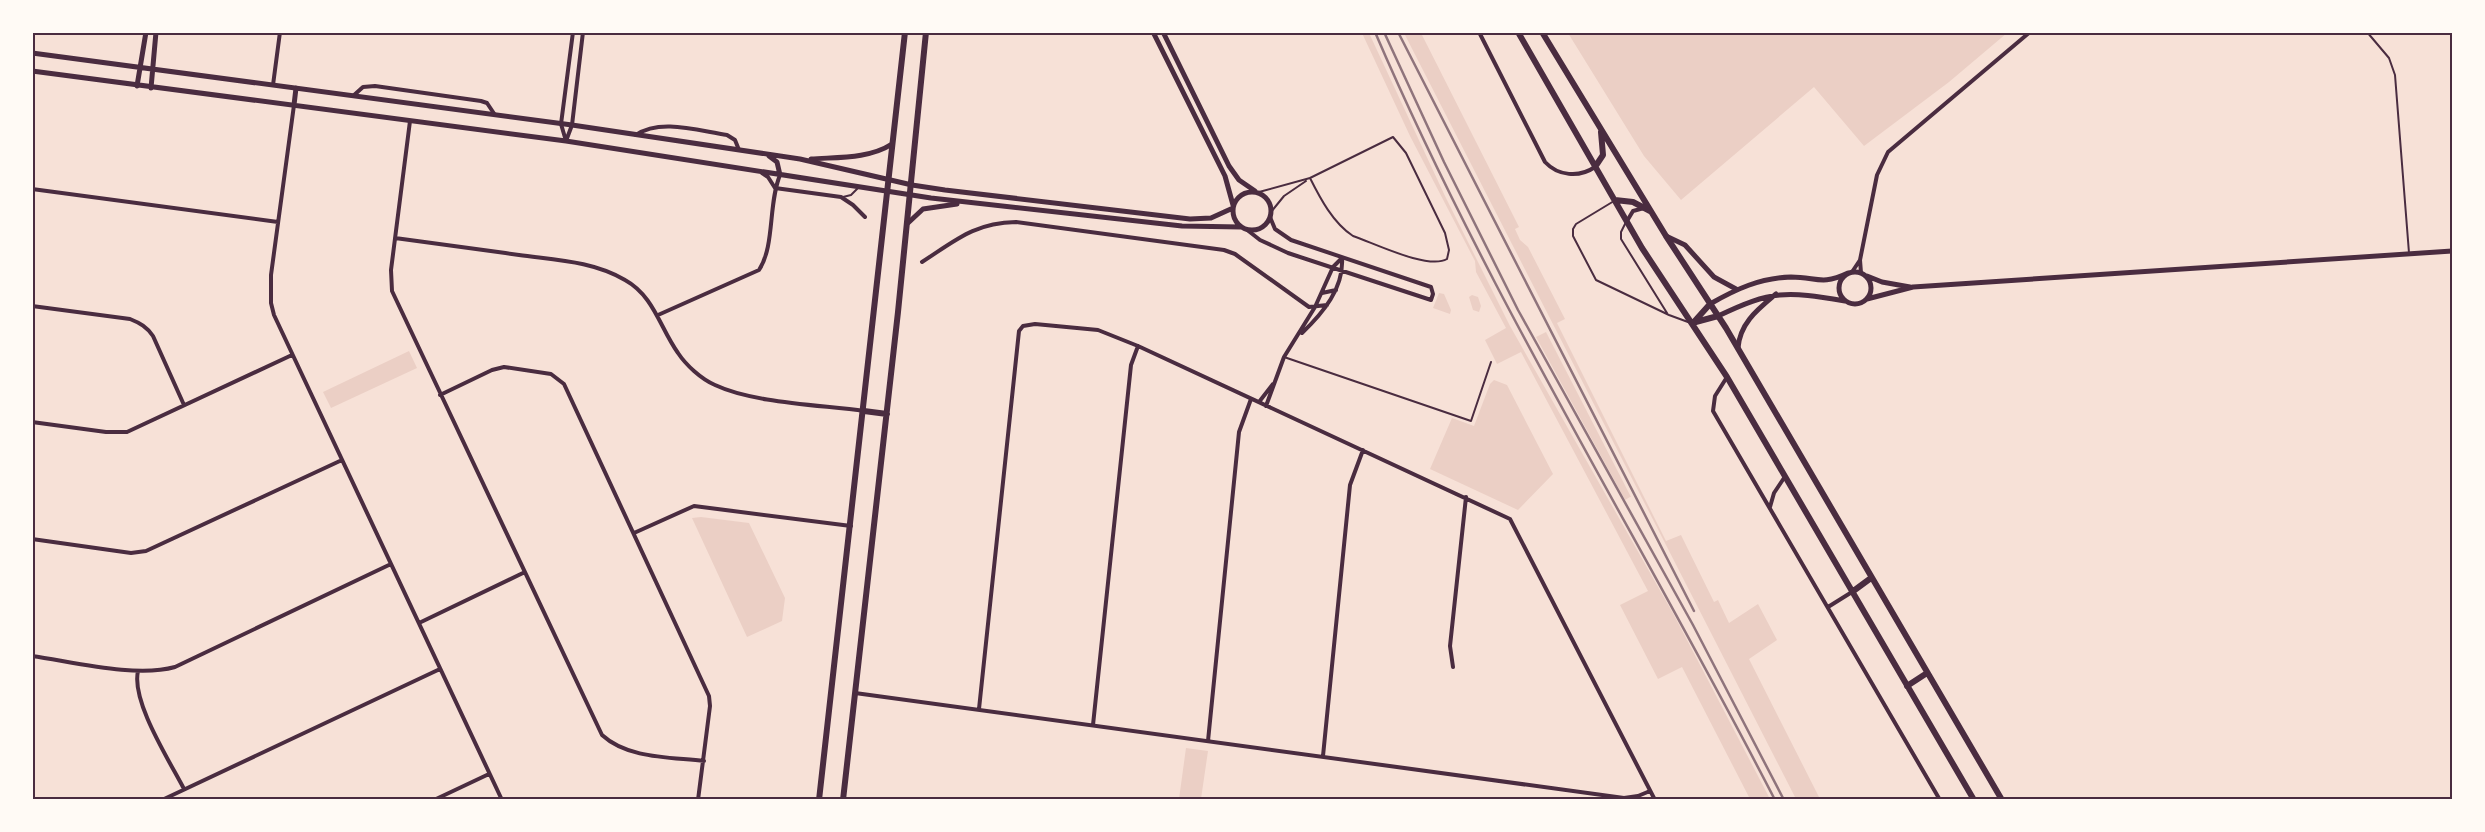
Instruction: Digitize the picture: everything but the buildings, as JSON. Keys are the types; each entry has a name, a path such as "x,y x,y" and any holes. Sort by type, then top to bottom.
{"main road":[{"path":"819,800 852,526 886,190 905,32"},
{"path":"843,800 908,223 926,32"},
{"path":"1518,32 1642,248 1727,378 1974,800"},
{"path":"1542,32 1630,174 1647,210 1718,316 2002,800"},
{"path":"1595,167 1603,155 1600,128"},
{"path":"1615,200 1633,202 1647,210"},
{"path":"1692,324 1710,304"},
{"path":"1692,324 1718,316"},
{"path":"864,411 887,414"},
{"path":"1852,592 1871,578"},
{"path":"1907,686 1927,673"}],"street":[{"path":"137,86 146,32"},
{"path":"151,88 156,32"},
{"path":"273,85 280,32"},
{"path":"566,141 561,124 573,32"},
{"path":"566,141 572,125 583,32"},
{"path":"1153,32 1225,176 1236,222 1273,247 1431,300 1434,294 1431,287 1426,284 1342,258 1278,234 1268,200 1239,180 1229,166 1163,32"},
{"path":"1479,32 1545,162 1550,168 1562,173 1587,173 1595,167"},
{"path":"1867,299 1871,289 1862,274 1860,260 1877,174 1888,152 2030,32"},
{"path":"32,53 572,125 800,159 912,185 1190,219 1211,218 1233,206 1242,194 1257,192"},
{"path":"569,58 580,60"},
{"path":"1168,62 1176,58"},
{"path":"32,71 566,141 758,172 968,202 1173,225 1260,228 1271,215"},
{"path":"353,96 363,88 376,86 481,101 487,103 495,115"},
{"path":"296,88 271,275 271,303 292,355 502,800"},
{"path":"410,121 390,281 392,291 440,396 602,735 610,742 634,752 704,761"},
{"path":"636,135 646,128 659,126 727,135 735,140 739,150"},
{"path":"800,159 860,155 880,150 892,144"},
{"path":"658,315 759,270 765,256 775,188 780,175 778,162 766,155"},
{"path":"758,172 768,177 775,188 841,197 853,205 865,217"},
{"path":"32,189 278,222"},
{"path":"908,223 923,209 968,202"},
{"path":"1627,220 1633,211 1647,210"},
{"path":"922,262 958,236 985,225 1016,222 1224,250 1235,254 1304,303 1315,307 1327,305"},
{"path":"1666,236 1685,245 1714,277 1736,289"},
{"path":"395,238 592,265 628,281 644,295 658,315 678,353 698,374 713,384 746,395 864,411"},
{"path":"1718,316 1755,300 1776,294 1799,294 1857,304 1867,299 1913,287 2452,251"},
{"path":"1266,406 1284,357 1315,307 1332,267 1342,258"},
{"path":"1298,336 1327,305 1336,290 1343,270 1342,258"},
{"path":"1845,301 1839,292 1838,286 1843,277 1850,273 1860,260"},
{"path":"1710,304 1736,289 1758,281 1779,278 1793,277 1824,282 1850,273 1862,274 1882,282 1913,287"},
{"path":"1322,293 1336,290"},
{"path":"1322,293 1327,305"},
{"path":"1738,350 1743,327 1754,313 1776,294"},
{"path":"32,306 130,319 140,323 149,329 153,336 184,405"},
{"path":"979,709 1018,339 1023,326 1035,324 1098,330 1138,346 1510,519 1655,800"},
{"path":"1093,725 1131,365 1138,346"},
{"path":"32,422 118,433 136,429 292,355"},
{"path":"440,396 492,370 504,367 543,372 557,377 568,393 709,696 710,706 698,800"},
{"path":"1727,378 1715,396 1712,404 1713,411 1940,800"},
{"path":"1259,402 1273,384"},
{"path":"1208,740 1239,432 1251,399"},
{"path":"1323,756 1350,485 1363,450"},
{"path":"32,540 131,553 146,551 342,460"},
{"path":"1770,507 1774,492 1784,478"},
{"path":"1454,667 1450,646 1466,497"},
{"path":"634,533 694,506 852,526"},
{"path":"32,656 152,672 174,667 391,564"},
{"path":"418,623 525,572"},
{"path":"1828,607 1852,592"},
{"path":"162,800 440,669"},
{"path":"138,670 136,680 139,699 184,789"},
{"path":"855,693 1624,798 1638,796 1650,791"},
{"path":"434,800 489,774"}],"lane":[{"path":"2367,32 2389,58 2394,75 2409,254"},
{"path":"1271,215 1284,196 1310,178 1393,137 1400,143 1406,153 1445,233 1448,244 1448,256 1440,263 1421,260 1353,236 1346,231 1327,207 1310,178"},
{"path":"1257,192 1310,178"},
{"path":"841,197 852,195 859,186"},
{"path":"1615,200 1576,224 1573,236 1596,280 1668,315 1692,324"},
{"path":"1627,220 1621,232 1621,239 1668,315"},
{"path":"1284,357 1471,421 1491,362"}],"shaded area":[{"path":"1362,33 1369,33 1445,196 1510,326 1674,615 1770,799 1750,799 1682,667 1658,679 1620,605 1648,591 1521,352 1497,364 1485,340 1506,328 1476,272 1475,261 1410,136"},
{"path":"1404,33 1421,33 1519,227 1515,229 1520,240 1528,247 1565,319 1557,323 1666,541 1681,535 1714,602 1718,600 1729,623 1758,604 1777,640 1749,659 1820,799 1796,799"},
{"path":"1568,33 2007,33 1949,82 1864,146 1814,87 1681,200 1644,156"},
{"path":"1439,293 1444,294 1451,310 1450,314 1433,308"},
{"path":"1472,295 1478,297 1481,306 1479,312 1473,310 1469,297"},
{"path":"1546,332 1631,497 1625,500 1536,337"},
{"path":"409,351 417,368 331,408 323,392"},
{"path":"1494,380 1507,385 1553,474 1518,510 1430,469 1452,418 1474,426 1490,384"},
{"path":"701,517 749,523 785,598 782,621 747,637 692,518"},
{"path":"1186,748 1208,751 1201,799 1179,799"}],"railway":[{"path":"1375,32 1467,228 1568,419 1725,704 1775,800"},
{"path":"1384,32 1444,162 1518,310 1693,625 1784,800"},
{"path":"1398,32 1694,611"}]}
